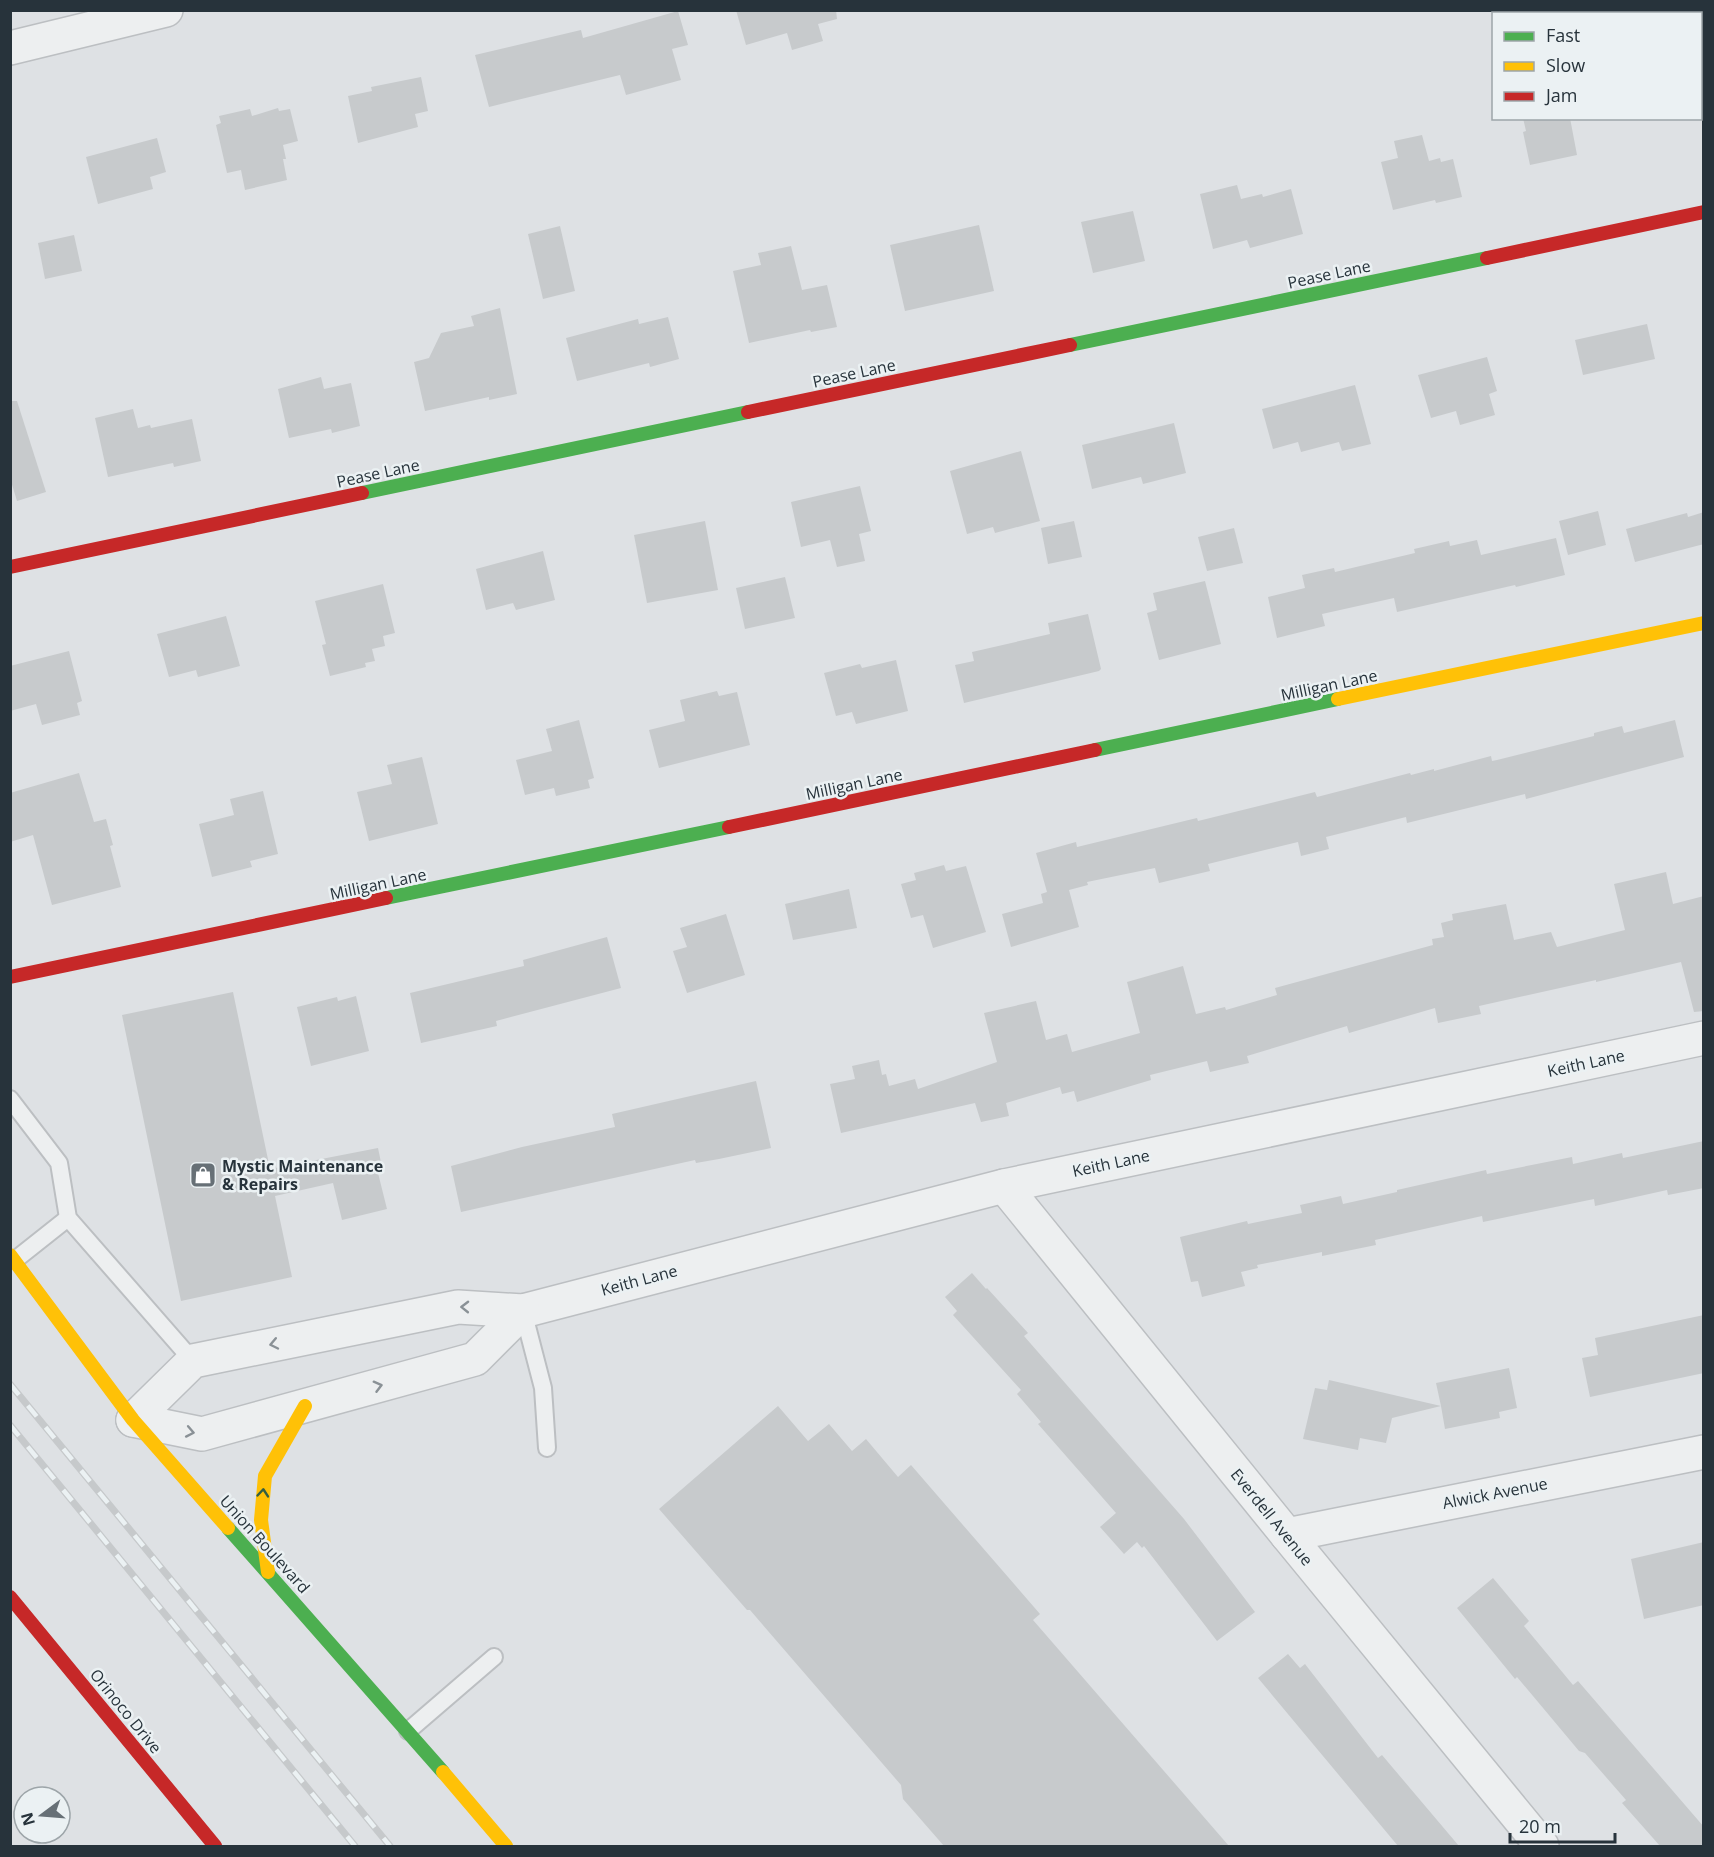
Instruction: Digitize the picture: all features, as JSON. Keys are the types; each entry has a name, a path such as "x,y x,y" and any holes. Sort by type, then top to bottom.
{"street":[{"path":"10,48 166,10"},
{"name":"Pease Lane","path":"10,567 1704,212"},
{"name":"Milligan Lane","path":"10,977 1704,623"},
{"name":"Keith Lane","path":"193,1361 458,1306 523,1311 1004,1186 1704,1038"},
{"name":"Everdell Avenue","path":"1004,1186 1542,1846"},
{"name":"Union Boulevard","path":"13,1257 133,1420 408,1731 506,1846"},
{"path":"133,1420 202,1434 475,1359 523,1311"},
{"path":"133,1420 193,1361"},
{"path":"268,1572 261,1520 265,1476 305,1406"},
{"name":"Alwick Avenue","path":"1287,1535 1704,1452"},
{"name":"Orinoco Drive","path":"10,1597 216,1846"}],"lane":[{"path":"10,1099 59,1162 68,1218 193,1361"},
{"path":"13,1257 68,1218"},
{"path":"523,1311 543,1388 547,1448"},
{"path":"408,1731 494,1657"}],"building":[{"path":"736,10 836,10 837,19 818,24 823,41 792,50 787,33 746,45"},
{"path":"678,11 688,45 672,49 681,80 626,95 620,75 489,107 475,55 581,30 583,38"},
{"path":"421,77 428,111 415,114 418,127 358,143 348,96 372,91 371,87"},
{"path":"278,108 279,111 290,109 298,141 283,145 287,180 245,190 241,170 227,173 216,125 221,123 219,116 250,109 252,116"},
{"path":"1523,120 1570,120 1577,155 1530,165 1523,132 1526,131"},
{"path":"1422,135 1429,161 1440,158 1441,162 1453,159 1462,197 1436,203 1435,200 1393,210 1381,162 1398,158 1394,141"},
{"path":"157,138 166,172 150,177 153,189 98,204 86,157"},
{"path":"1237,185 1241,199 1262,194 1263,197 1291,189 1303,234 1250,248 1247,240 1213,249 1200,194"},
{"path":"1133,211 1145,261 1093,273 1081,222"},
{"path":"979,225 994,291 905,311 890,245"},
{"path":"560,226 575,291 543,299 528,234"},
{"path":"74,235 82,271 45,279 38,243"},
{"path":"791,246 802,290 827,285 837,327 811,332 810,330 749,343 733,271 761,265 758,253"},
{"path":"500,308 517,394 489,400 489,397 425,411 414,362 429,358 441,333 474,326 471,316"},
{"path":"668,317 679,359 650,367 649,363 577,381 566,338 638,319 639,324"},
{"path":"1647,324 1655,359 1583,375 1575,340"},
{"path":"1487,357 1497,391 1489,394 1495,415 1460,425 1456,411 1431,418 1418,375"},
{"path":"321,377 324,389 351,383 360,426 332,433 331,429 289,438 278,389"},
{"path":"1355,385 1371,444 1342,451 1339,442 1301,452 1298,442 1273,449 1262,409"},
{"path":"10,401 17,401 46,492 17,501 10,478"},
{"path":"133,409 138,428 150,425 151,428 192,419 201,461 174,467 173,463 108,477 95,418"},
{"path":"1174,423 1186,473 1143,484 1141,477 1092,489 1082,445"},
{"path":"1021,451 1040,521 995,533 993,527 967,534 950,471"},
{"path":"860,486 871,531 859,534 865,561 837,567 830,540 801,547 791,502"},
{"path":"1598,511 1606,545 1568,555 1559,521"},
{"path":"1704,512 1704,544 1635,562 1626,529 1687,513 1688,517"},
{"path":"705,521 718,590 647,603 634,535"},
{"path":"1074,521 1082,557 1048,564 1041,528"},
{"path":"1234,528 1243,563 1207,571 1198,537"},
{"path":"1556,538 1565,575 1397,612 1394,598 1322,614 1325,626 1277,638 1268,597 1305,588 1302,575 1334,568 1335,572 1415,553 1414,549 1449,541 1450,546 1477,540 1481,555"},
{"path":"543,551 555,600 516,610 513,603 486,610 476,569"},
{"path":"785,577 795,618 745,629 736,588"},
{"path":"1205,581 1221,644 1159,660 1147,613 1157,610 1153,593"},
{"path":"383,584 395,633 383,636 385,646 372,649 375,661 365,663 366,667 330,676 322,645 326,644 315,601"},
{"path":"1088,614 1101,669 1099,671 964,703 955,665 974,661 972,652 1050,634 1048,623"},
{"path":"226,616 240,666 198,677 196,670 169,677 157,634"},
{"path":"69,651 82,701 77,703 80,715 42,725 36,704 10,711 10,666"},
{"path":"896,660 908,711 856,724 852,712 836,716 824,673 860,664 862,668"},
{"path":"717,691 719,696 737,692 750,745 659,768 649,730 685,721 680,700"},
{"path":"579,720 594,778 588,780 590,788 556,796 554,788 525,795 516,760 552,751 546,729"},
{"path":"1675,720 1684,757 1526,799 1525,794 1407,823 1406,817 1326,837 1329,849 1301,856 1298,842 1208,864 1210,871 1159,883 1155,868 1087,882 1088,885 1069,890 1079,927 1011,947 1002,914 1043,903 1041,894 1047,892 1036,853 1076,842 1077,847 1197,818 1198,821 1315,792 1317,797 1410,773 1411,775 1434,769 1434,771 1491,756 1492,761 1497,760 1594,736 1594,733 1622,726 1624,733"},
{"path":"422,757 438,824 369,841 357,792 392,784 387,765"},
{"path":"79,773 94,822 106,819 113,845 110,846 121,887 52,905 33,835 10,842 10,793"},
{"path":"263,791 278,854 250,861 252,867 212,877 199,824 234,815 230,799"},
{"path":"944,865 946,871 966,866 986,932 933,948 923,915 911,918 901,884 916,880 914,873"},
{"path":"1666,872 1673,904 1704,896 1704,1011 1694,1012 1681,962 1479,1006 1481,1014 1438,1023 1435,1008 1349,1033 1347,1026 1247,1056 1249,1063 1210,1072 1207,1061 1150,1075 1151,1080 1077,1102 1074,1091 1062,1094 1060,1087 1006,1103 1009,1116 981,1122 975,1103 841,1133 830,1084 855,1079 852,1066 879,1060 882,1075 886,1074 889,1086 915,1079 918,1089 997,1062 984,1013 1036,1001 1046,1040 1067,1034 1072,1052 1140,1033 1127,982 1183,966 1196,1014 1225,1007 1226,1010 1277,995 1275,988 1433,945 1432,939 1444,937 1441,923 1453,920 1452,914 1506,904 1514,940 1551,932 1557,947 1625,930 1614,884"},
{"path":"849,889 857,928 793,940 785,904"},
{"path":"726,914 745,975 687,993 673,951 687,947 680,928"},
{"path":"607,937 621,988 496,1021 497,1026 421,1043 410,993 524,966 523,960"},
{"path":"233,992 270,1169 378,1148 383,1172 378,1173 387,1209 342,1220 333,1183 275,1196 292,1277 181,1301 122,1015"},
{"path":"356,996 369,1051 311,1066 297,1007 337,997 338,1001"},
{"path":"756,1081 771,1148 696,1163 695,1160 461,1212 451,1166 522,1147 615,1127 612,1114"},
{"path":"1704,1141 1704,1188 1668,1195 1667,1190 1595,1206 1594,1199 1483,1222 1482,1216 1375,1240 1376,1245 1322,1256 1322,1252 1257,1265 1258,1268 1241,1272 1245,1286 1202,1297 1198,1281 1191,1282 1180,1237 1247,1221 1248,1224 1302,1213 1300,1205 1341,1196 1343,1204 1486,1170 1487,1174 1572,1157 1573,1164 1622,1153 1623,1158"},
{"path":"972,1273 1028,1333 1024,1336 1184,1519 1255,1612 1217,1641 1144,1546 1142,1548 1137,1542 1124,1554 1100,1527 1116,1513 1038,1424 1041,1422 1017,1394 1021,1390 953,1315 957,1311 945,1297"},
{"path":"1704,1315 1704,1373 1590,1397 1582,1358 1598,1355 1595,1338"},
{"path":"1509,1368 1517,1408 1499,1412 1500,1418 1445,1429 1436,1383"},
{"path":"1329,1380 1441,1406 1392,1418 1386,1443 1360,1438 1358,1450 1303,1439 1315,1388 1327,1390"},
{"path":"778,1406 808,1441 829,1424 852,1451 866,1439 898,1477 911,1465 1040,1614 1033,1620 1229,1846 944,1846 903,1799 901,1785 750,1610 747,1610 659,1509"},
{"path":"1704,1542 1704,1605 1644,1619 1631,1559"},
{"path":"1493,1578 1529,1621 1524,1626 1573,1685 1578,1681 1704,1827 1704,1846 1660,1846 1622,1803 1626,1800 1585,1753 1579,1751 1517,1677 1515,1679 1457,1608"},
{"path":"1288,1654 1300,1668 1305,1664 1378,1758 1382,1755 1459,1846 1398,1846 1258,1678"}],"railway":[{"path":"10,1384 390,1846"},
{"path":"10,1425 355,1846"}],"traffic: fast":[{"path":"1070,345 1487,258"},
{"path":"362,493 748,412"},
{"path":"1095,750 1338,699"},
{"path":"386,898 729,827"},
{"path":"228,1528 443,1772"}],"traffic: slow":[{"path":"1338,699 1704,623"},
{"path":"10,1255 133,1420 228,1528"},
{"path":"268,1572 261,1520 265,1476 305,1406"},
{"path":"443,1772 506,1846"}],"traffic: jam":[{"path":"1487,258 1704,212"},
{"path":"748,412 1070,345"},
{"path":"10,567 362,493"},
{"path":"729,827 1095,750"},
{"path":"10,977 386,898"},
{"path":"10,1597 215,1846"}],"place":[{"name":"Mystic Maintenance & Repairs","path":"203,1175"}]}
